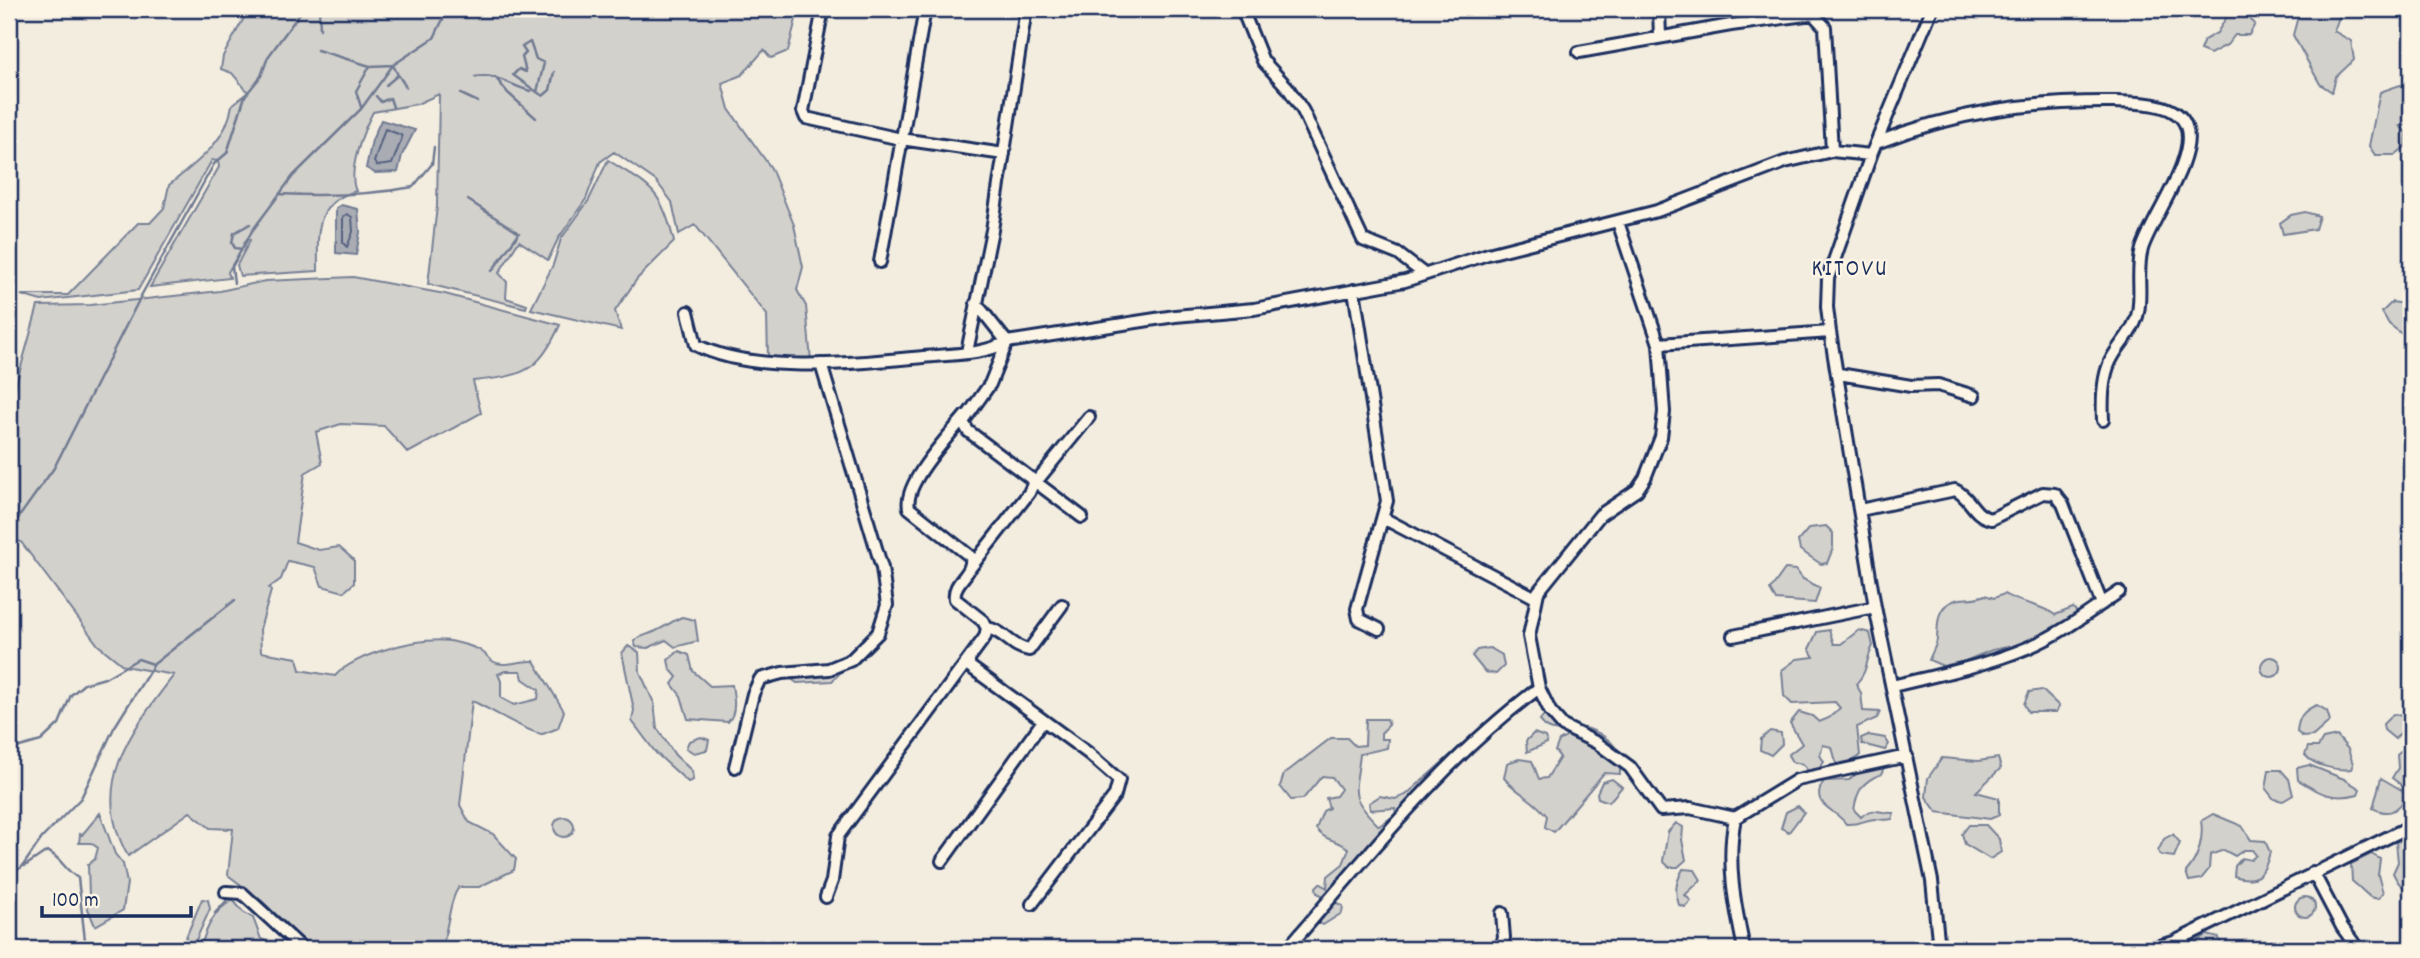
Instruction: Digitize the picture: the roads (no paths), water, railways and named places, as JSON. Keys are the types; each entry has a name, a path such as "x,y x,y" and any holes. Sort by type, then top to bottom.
{"street":[{"path":"823,9 803,111 806,118 901,139 1004,154"},
{"path":"880,262 925,9"},
{"path":"967,352 992,230 1026,9"},
{"path":"1242,9 1262,61 1288,88 1303,111 1363,240 1398,254 1424,274"},
{"path":"1660,9 1660,37"},
{"path":"1932,9 1871,155 1828,278 1830,331 1875,607 1932,881 1939,949"},
{"path":"1579,52 1758,15 1813,14 1822,21 1827,43 1832,151"},
{"path":"1876,143 1954,118 2013,106 2083,102 2140,103 2170,109 2179,116 2187,126 2180,170 2143,246 2139,262 2139,310 2110,360 2102,398 2103,420"},
{"path":"688,312 694,342 699,347 744,358 821,365 967,352 995,348 1007,342 1140,321 1254,309 1354,290 1618,222 1661,209 1754,171 1832,151 1871,155"},
{"path":"1618,222 1659,344 1664,412 1661,437 1645,478 1637,489 1600,515 1587,529 1536,598 1529,636 1539,688 1550,711 1563,726 1597,743 1630,767 1649,791 1658,810 1690,808 1735,818 1797,780 1907,756"},
{"path":"1354,290 1387,501 1357,609 1359,619 1379,629"},
{"path":"976,303 1007,342"},
{"path":"1659,344 1830,331"},
{"path":"970,569 971,557 909,508 907,500 917,478 989,384 1007,342"},
{"path":"735,767 753,694 760,679 782,673 829,669 851,660 878,633 887,605 882,568 821,365"},
{"path":"1839,374 1911,386 1938,385 1974,396"},
{"path":"965,416 963,422 968,431 1082,517"},
{"path":"826,897 832,881 838,836 985,637 987,628 983,621 955,599 956,585 1029,493 1034,480 1089,416"},
{"path":"1860,510 1955,490 1965,494 1977,513 1991,519 2043,494 2055,494 2063,504 2102,604"},
{"path":"1383,519 1536,598"},
{"path":"1892,686 1990,661 2028,648 2119,592"},
{"path":"987,628 994,629 1021,649 1029,650 1062,605"},
{"path":"1732,636 1875,607"},
{"path":"969,659 969,666 1119,780 1119,787 1032,904"},
{"path":"1287,949 1388,831 1474,740 1539,688"},
{"path":"942,861 1043,721"},
{"path":"1735,818 1730,840 1731,872 1744,949"},
{"path":"2148,949 2174,942 2411,826"},
{"path":"2313,872 2342,927 2358,949"},
{"path":"226,892 242,893 303,949"},
{"path":"1500,949 1504,938 1502,913"}],"water":[{"path":"381,120 415,130 402,155 398,172 375,173 366,168 372,140"},
{"path":"341,205 358,209 360,232 356,255 336,253 336,208"}],"waterway":[{"path":"9,531 54,468 142,294 214,164 227,153 245,96 261,76 268,57 303,9"},
{"path":"319,9 320,29"},
{"path":"234,283 232,267 252,231 293,176 361,109 393,65 434,38 451,9"},
{"path":"530,42 536,59 544,63 537,92 513,75 519,69 526,72 522,57 526,53 522,47 530,42"},
{"path":"317,50 370,66 393,65 398,75 386,85"},
{"path":"361,107 356,91 370,66"},
{"path":"537,92 543,96 550,90 554,72"},
{"path":"399,76 406,87"},
{"path":"475,77 497,78 531,91"},
{"path":"495,77 508,93 536,118"},
{"path":"461,94 478,102"},
{"path":"376,96 381,102 390,98 393,107"},
{"path":"280,194 346,194 413,187 432,164 434,147"},
{"path":"468,200 519,233 492,271"},
{"path":"242,249 235,248 232,243 234,233 250,224"},
{"path":"9,875 22,867 42,838 81,798 114,728 154,664 235,600"},
{"path":"9,750 41,741 59,724 71,695 84,684 105,678 138,659 153,664"},
{"path":"25,866 47,851 78,878 86,949"},
{"path":"215,913 230,897"},
{"path":"237,897 293,949"}],"district":[{"name":"KITOVU","path":"1850,267"}]}
